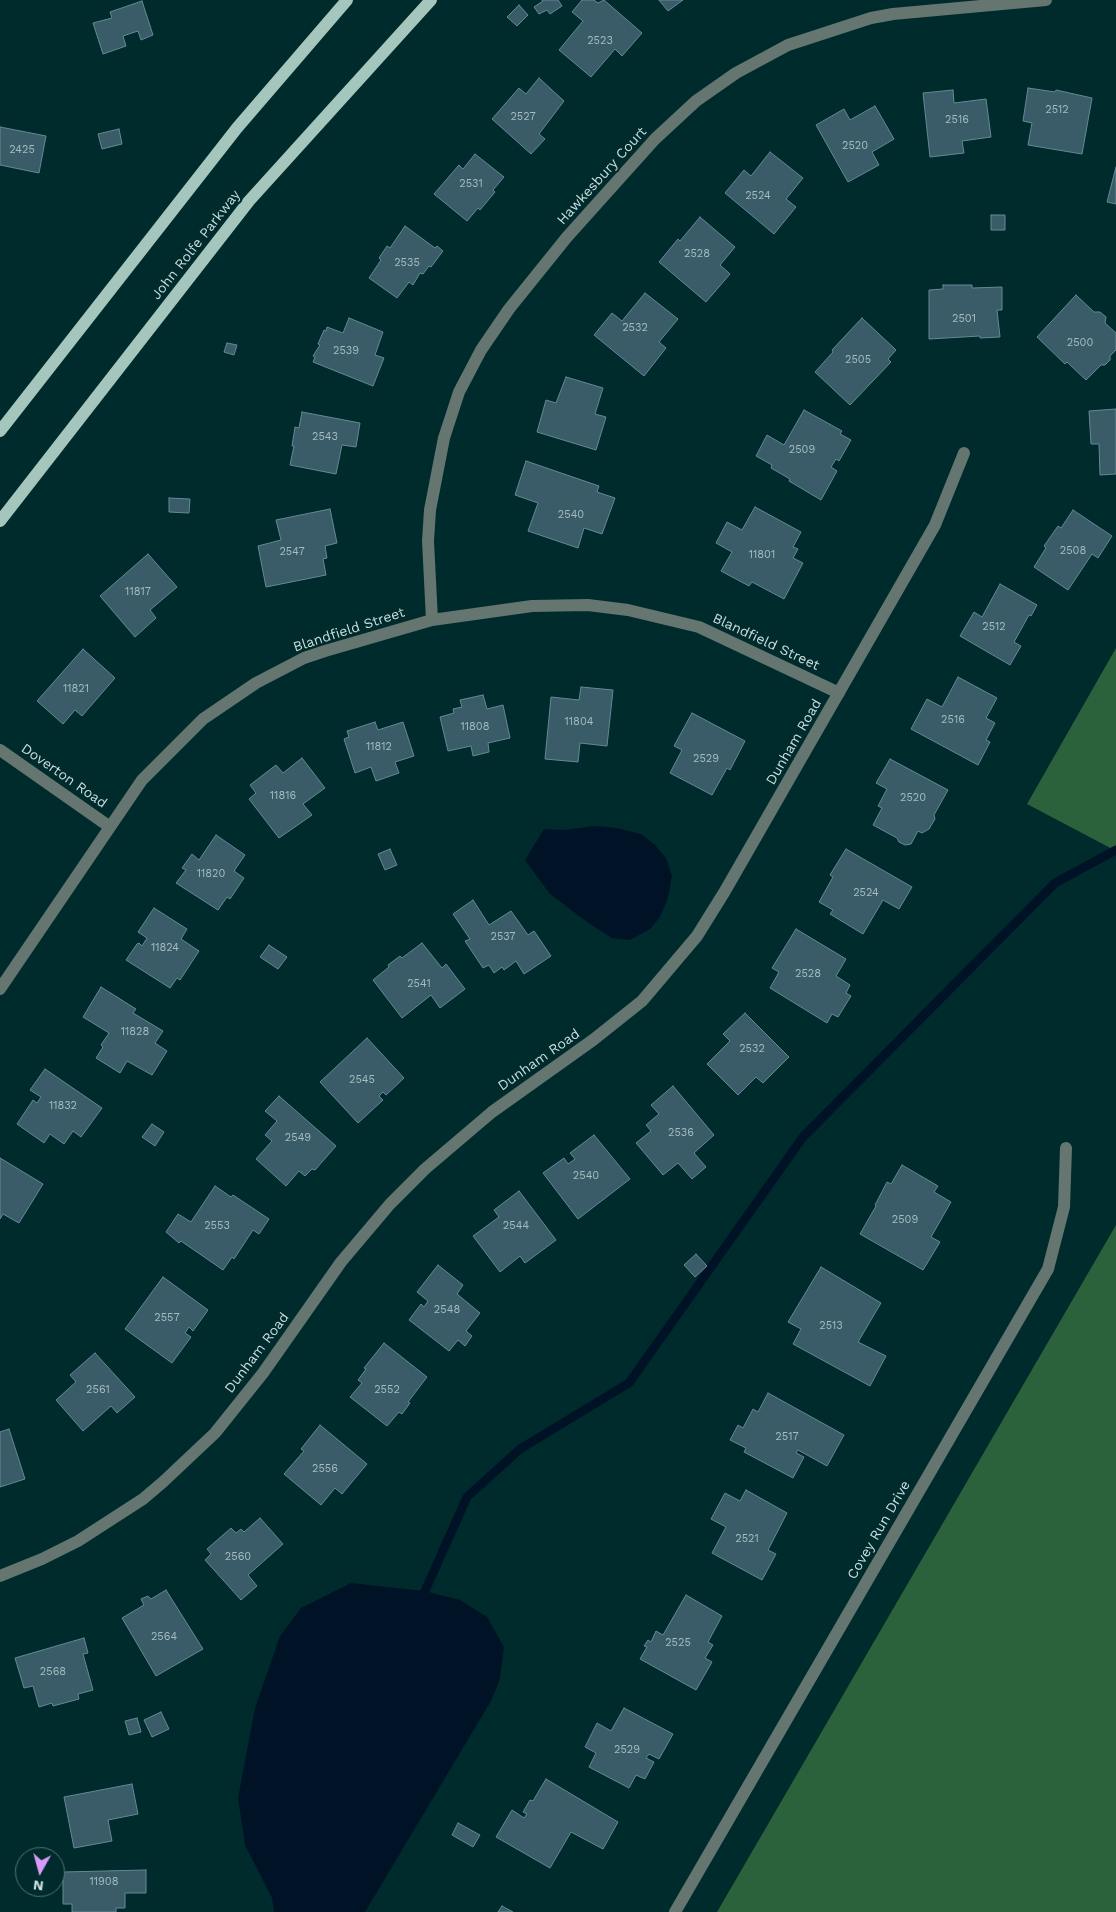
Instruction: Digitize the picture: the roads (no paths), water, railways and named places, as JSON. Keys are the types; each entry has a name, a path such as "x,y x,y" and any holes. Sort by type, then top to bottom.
{"main road":[{"path":"0,431 237,128 347,0"},
{"name":"John Rolfe Parkway","path":"0,522 249,202 431,0"}],"street":[{"name":"Hawkesbury Court","path":"432,620 428,541 430,510 444,438 459,392 481,350 509,309 567,238 655,139 696,101 736,73 788,45 871,18 893,14 991,3 1046,0"},
{"name":"Dunham Road","path":"0,1576 42,1559 78,1541 143,1499 164,1482 214,1432 263,1373 341,1262 390,1204 424,1169 492,1112 593,1040 642,1001 702,929 725,892 935,525 964,453"},
{"name":"Blandfield Street","path":"0,989 142,780 203,719 256,683 304,658 432,620 532,606 588,605 628,610 699,626 839,693"},
{"name":"Doverton Road","path":"0,750 110,827"},
{"name":"Covey Run Drive","path":"675,1912 1048,1269 1064,1208 1066,1148"}],"water":[{"path":"594,826 617,828 641,834 655,845 666,858 672,876 668,898 660,917 650,929 630,940 612,938 550,894 525,860 544,829 564,830"},
{"path":"351,1583 425,1591 460,1600 487,1617 504,1647 500,1679 491,1701 365,1912 274,1912 272,1898 245,1845 238,1798 255,1708 280,1636 301,1608"}],"waterway":[{"path":"425,1591 467,1497 520,1449 629,1383 803,1137 1055,883 1116,850"}]}
